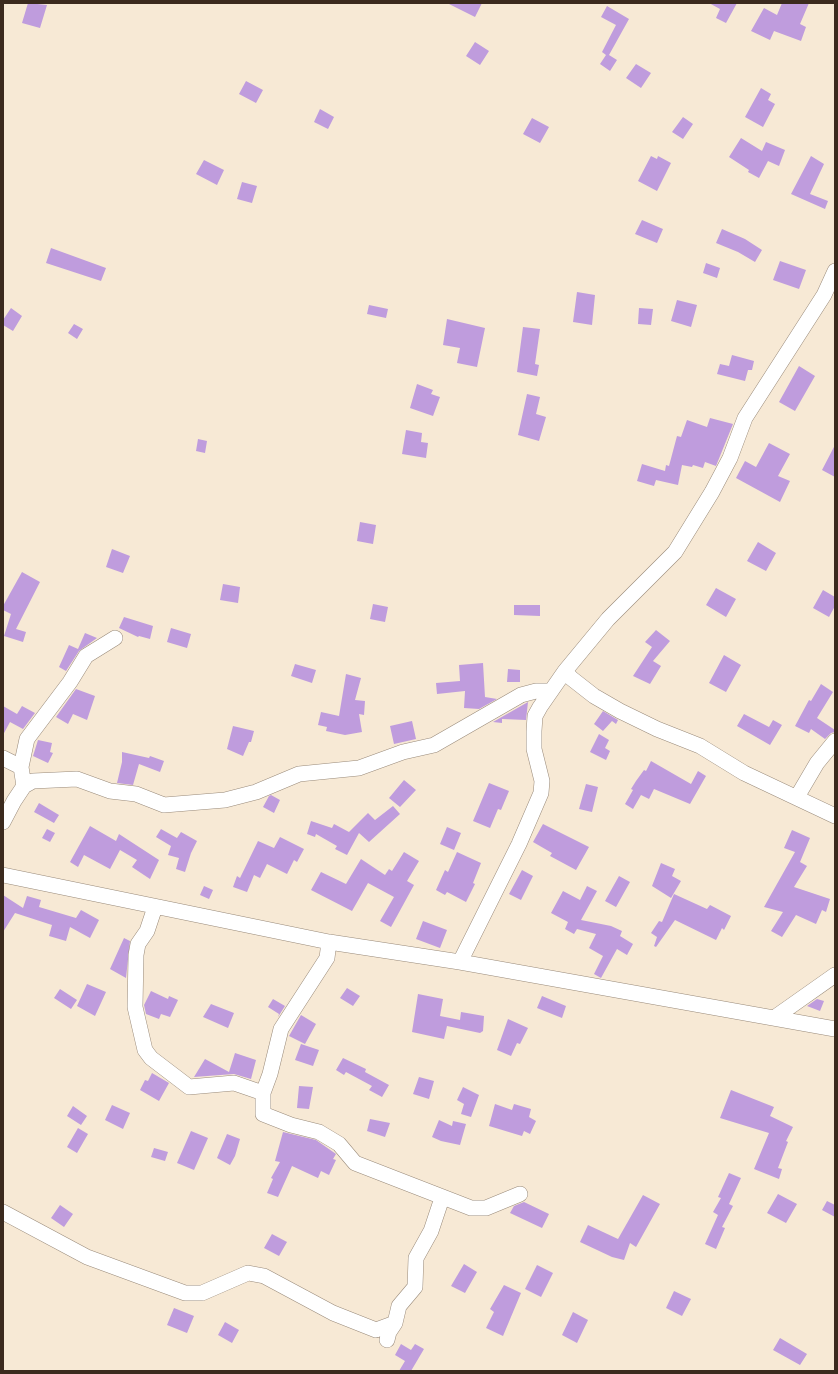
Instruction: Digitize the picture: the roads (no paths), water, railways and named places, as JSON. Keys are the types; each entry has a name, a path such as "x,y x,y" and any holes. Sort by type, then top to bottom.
{"street":[{"path":"460,962 519,844 541,793 542,782 534,749 535,716 565,670 608,619 675,552 712,492 730,458 745,418 834,280"},
{"path":"24,786 21,767 27,739 70,682 86,656 115,638"},
{"path":"565,670 571,678 594,696 620,711 657,729 700,746 744,773 835,816"},
{"path":"3,822 24,786 37,780 77,779 110,791 136,794 164,805 226,800 256,792 299,774 358,768 403,752 434,745 522,695 533,692 550,691"},
{"path":"533,692 540,707"},
{"path":"797,797 817,763 835,742"},
{"path":"3,758 21,767"},
{"path":"3,875 155,908 329,942 460,962 774,1018 791,1014 835,975"},
{"path":"155,908 147,930 138,944 136,954 135,1007 145,1050 151,1058 189,1086 234,1083 263,1093"},
{"path":"329,942 327,958 281,1030 270,1074 263,1093 263,1114 291,1125 319,1132 338,1144 355,1163 387,1174 442,1198 479,1209 520,1194"},
{"path":"791,1014 835,1029"},
{"path":"387,1340 389,1332 395,1323 399,1306 415,1287 416,1258 431,1231 442,1198"},
{"path":"3,1212 88,1257 185,1293 202,1292 248,1273 264,1276 333,1313 376,1330 395,1323"}]}
